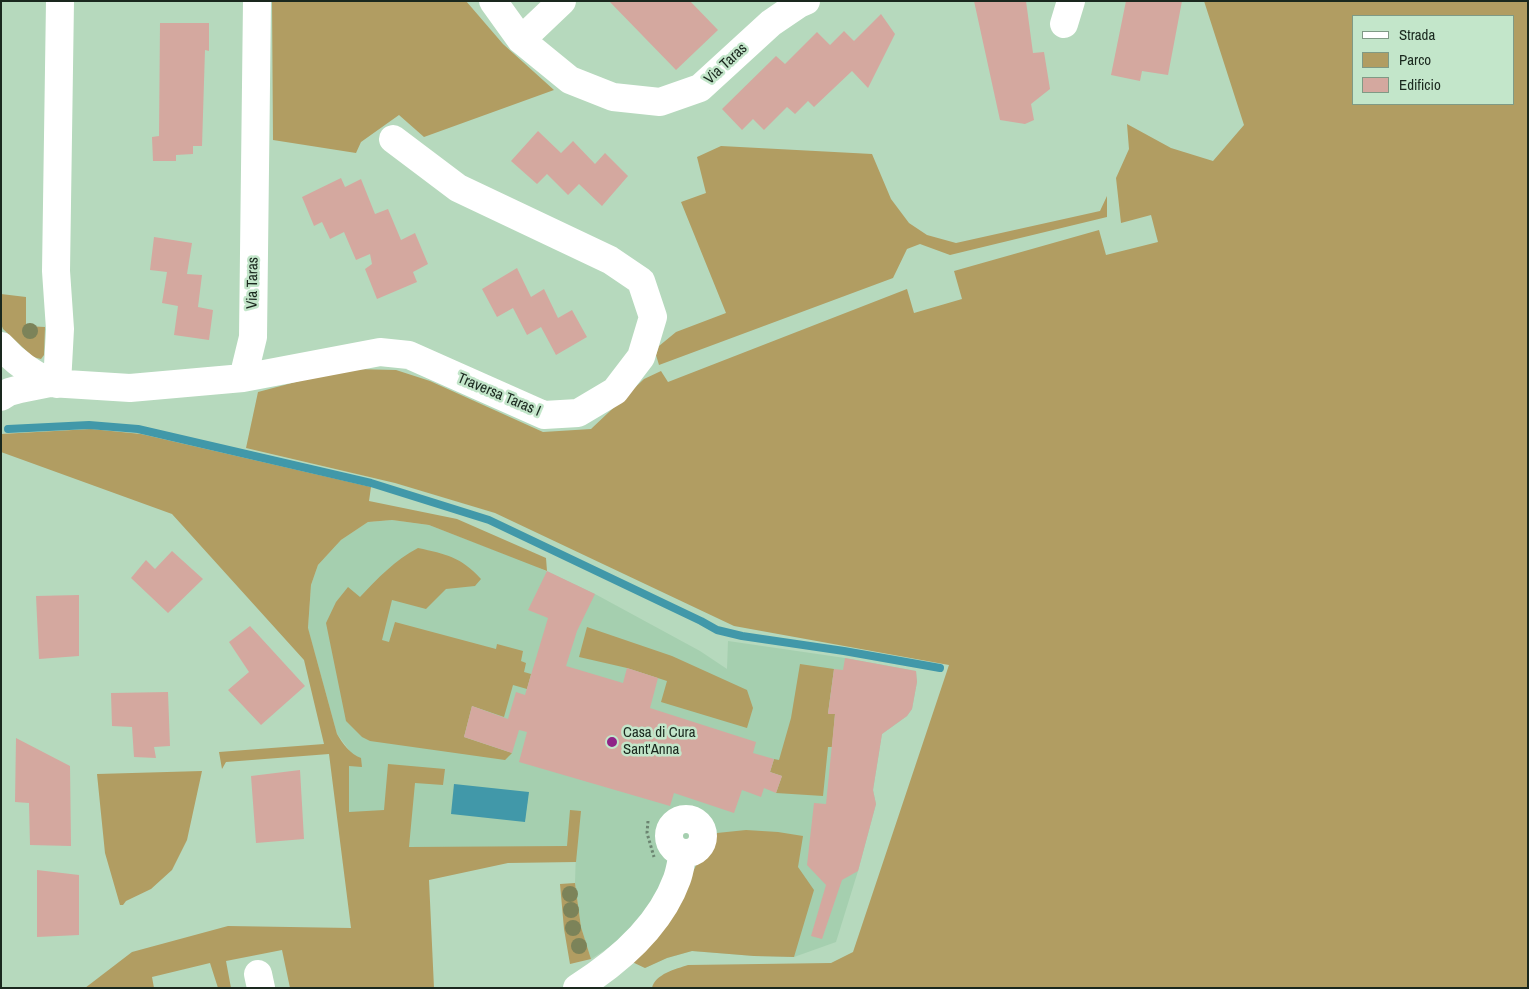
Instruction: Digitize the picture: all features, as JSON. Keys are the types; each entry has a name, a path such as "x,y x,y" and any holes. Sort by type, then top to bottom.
{"street":[{"path":"54,383 60,329 56,271 60,1"},
{"name":"Via Taras","path":"243,378 253,338 256,1"},
{"name":"Via Taras","path":"493,1 521,40 570,80 613,97 660,102 700,88 771,23 806,1"},
{"path":"521,40 562,1"},
{"name":"Traversa Taras I","path":"243,378 380,352 409,355 544,415 553,415 578,413 615,391 641,357 653,317 641,281 610,260 458,188 393,139"},
{"path":"5,354 25,368 54,383"},
{"path":"4,393 54,383 130,388 243,378"},
{"path":"577,988 599,974 656,918 669,897 677,878 683,853"}],"path":[{"path":"648,821 646,833 654,858"}],"shaded area":[{"name":"Casa di Cura Sant'Anna","path":"392,520 429,525 531,564 595,594 700,651 727,669 728,641 845,658 916,671 917,682 912,709 907,716 882,734 873,790 876,804 836,942 794,957 692,951 667,958 645,968 608,948 591,959 581,927 575,883 576,851 343,860 349,750 337,734 308,629 311,585 318,565 341,540 368,522"}],"green space":[{"path":"272,1 466,1 503,44 554,90 424,137 399,115 361,142 356,153 273,140"},
{"path":"1204,1 1528,1 1528,988 652,988 657,979 672,970 688,965 831,963 853,952 949,665 734,626 495,513 395,483 246,448 258,392 353,369 396,370 430,381 543,432 591,429 644,379 661,371 668,382 907,289 914,313 962,299 954,271 1099,230 1106,255 1158,242 1151,215 1121,223 1116,178 1129,149 1127,124 1171,148 1213,161 1244,125"},
{"path":"721,146 872,154 891,199 909,223 927,235 956,243 1100,211 1107,196 1107,217 950,255 920,244 907,249 893,278 659,365 656,355 659,346 676,332 726,313 681,202 706,193 697,157"},
{"path":"1,294 26,297 26,326 45,327 44,355 41,359 33,357 3,329 1,324"},
{"path":"91,429 141,434 371,487 369,501 457,519 546,558 547,571 429,525 392,520 368,522 341,540 318,565 311,585 308,628 337,734 350,751 361,758 362,767 349,766 349,812 384,810 388,764 445,769 443,785 415,783 409,847 567,846 570,810 581,811 576,862 508,863 429,880 434,988 290,988 282,950 226,961 231,988 218,988 210,963 152,977 154,988 85,988 132,952 228,926 351,928 329,754 226,762 222,769 219,752 324,744 304,660 172,514 1,452 1,434"},
{"path":"418,548 437,552 460,561 481,579 475,586 446,589 426,609 392,600 382,640 389,642 395,622 496,649 497,644 523,651 521,661 526,663 524,672 531,674 527,689 513,685 504,717 472,706 464,737 512,753 505,760 370,741 362,737 346,721 326,623 336,602 348,587 360,597 394,564"},
{"path":"587,627 672,656 747,690 753,708 747,728 661,702 667,681 627,668 579,657"},
{"path":"800,664 834,669 828,713 835,714 832,747 828,747 823,796 776,793 782,776 770,772 774,759 779,760 791,718"},
{"path":"202,771 187,840 172,870 151,889 120,905 105,853 97,774"},
{"path":"746,830 803,836 798,867 814,890 794,957 692,951 667,958 645,968 630,961 679,899 701,856 717,833"},
{"path":"575,883 581,927 591,959 570,964 564,929 560,884"}],"water":[{"path":"454,784 529,792 525,822 451,814"}],"building":[{"path":"609,1 690,1 718,30 676,70"},
{"path":"974,1 1026,1 1033,53 1044,52 1050,89 1031,104 1034,120 1025,124 1000,120"},
{"path":"1126,1 1182,1 1168,75 1142,71 1140,81 1111,75"},
{"path":"881,14 895,34 868,88 852,71 814,107 808,101 795,114 787,107 764,130 753,119 742,130 722,109 776,56 785,64 817,32 830,45 844,31 854,41"},
{"path":"160,23 209,23 209,51 205,50 202,146 193,146 193,154 176,155 176,161 153,161 152,137 159,136"},
{"path":"538,131 561,153 573,141 595,164 605,153 628,176 602,206 579,184 568,195 547,174 537,184 511,161"},
{"path":"341,178 345,187 361,179 375,214 388,209 401,240 415,233 428,264 413,272 417,282 377,299 365,269 372,264 370,254 356,260 344,232 330,239 322,222 314,226 302,197"},
{"path":"154,237 192,243 187,274 202,275 198,307 213,310 209,340 174,335 178,306 162,303 167,272 150,270"},
{"path":"517,268 531,297 544,289 558,318 572,310 587,337 556,355 541,327 527,335 513,308 497,317 482,289"},
{"path":"172,551 203,579 168,613 131,578 146,560 155,569"},
{"path":"547,571 595,594 577,631 566,666 623,683 627,668 658,678 650,708 756,742 753,753 774,759 770,772 782,776 776,793 764,788 761,797 742,790 734,813 674,793 670,806 519,762 527,732 519,730 512,753 464,737 472,706 508,719 516,692 525,695 548,618 528,610"},
{"path":"79,595 79,656 39,659 36,596"},
{"path":"250,626 305,686 261,725 228,690 249,672 229,642"},
{"path":"845,658 916,671 917,682 912,709 907,716 882,734 873,790 876,804 858,871 842,880 822,939 811,936 826,885 807,865 814,803 826,804 835,714 828,714 834,669 843,670"},
{"path":"168,692 170,746 154,747 156,758 134,757 132,727 112,726 111,693"},
{"path":"16,738 70,766 71,846 30,845 29,803 15,802"},
{"path":"300,770 304,839 256,843 251,776"},
{"path":"37,870 79,875 79,935 37,937"}],"waterway":[{"path":"8,429 89,425 138,429 371,483 489,520 717,630 742,636 940,668"}],"place":[{"name":"Casa di Cura Sant'Anna","path":"612,742"}]}
